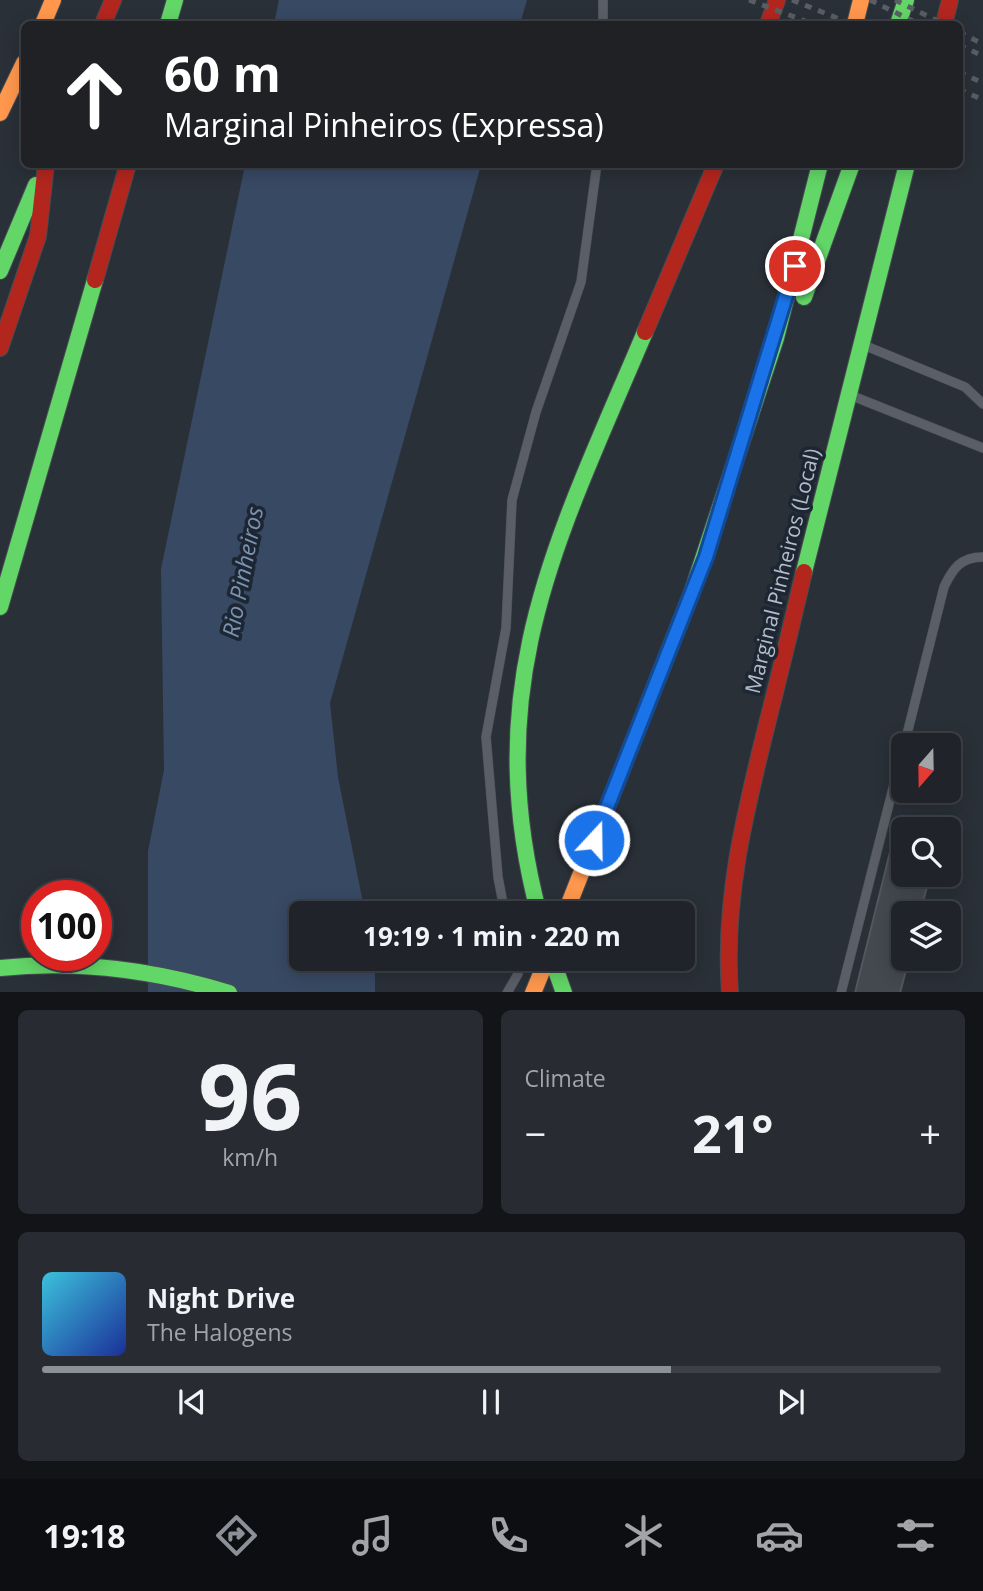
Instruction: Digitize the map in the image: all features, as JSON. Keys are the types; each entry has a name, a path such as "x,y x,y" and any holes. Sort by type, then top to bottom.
{"highway":[{"path":"44,21 53,0"},
{"path":"104,21 113,0"},
{"path":"169,21 175,0"},
{"path":"769,21 776,0"},
{"path":"856,21 861,0"},
{"path":"899,21 906,0"},
{"path":"945,21 950,0"},
{"path":"0,113 21,69"},
{"path":"0,271 44,168"},
{"path":"0,348 39,242 46,204 46,168"},
{"path":"0,607 127,168"},
{"path":"536,901 519,815 515,755 519,695 529,636 550,571 598,444 714,168"},
{"path":"570,901 706,557 776,338 819,168"},
{"path":"776,338 794,315 810,285 851,168"},
{"name":"Marginal Pinheiros (Local)","path":"730,992 729,924 740,838 906,168"},
{"path":"0,968 22,965 93,967 159,974 229,992"},
{"path":"533,992 544,971"},
{"path":"555,971 564,992"}],"lane":[{"path":"603,0 603,21"},
{"path":"503,901 498,877 486,737 506,628 512,500 536,412 581,282 596,168"},
{"path":"861,344 965,387 983,404"},
{"path":"848,395 983,448"},
{"path":"907,733 944,587 957,564 971,557 983,557"},
{"path":"841,992 891,794"},
{"path":"506,992 518,974 517,971"}],"water":[{"path":"279,0 527,0 521,21 275,21"},
{"name":"Rio Pinheiros","path":"244,168 480,168 330,703 338,777 363,901 289,901 289,971 375,971 375,992 148,992 148,851 164,770 161,569"}],"building":[{"path":"891,848 891,887 927,887 923,901 891,901 891,971 906,971 900,992 855,992"}],"railway":[{"path":"749,0 805,21"},
{"path":"792,0 844,21"},
{"path":"870,0 913,21"},
{"path":"895,0 938,21"},
{"path":"963,34 983,44"},
{"path":"963,47 983,56"},
{"path":"963,74 983,83"},
{"path":"963,91 983,100"}],"traffic: fast":[{"path":"169,21 175,0"},
{"path":"899,21 906,0"},
{"path":"692,592 776,338 819,168"},
{"path":"804,297 851,168"},
{"path":"804,572 906,168"},
{"path":"0,271 36,185"},
{"path":"0,607 95,280"},
{"path":"536,901 522,831 518,755 523,683 536,614 557,546 583,478 645,332"},
{"path":"0,968 59,965 116,969 173,978 226,992"},
{"path":"556,971 564,992"}],"traffic: slow":[{"path":"44,21 53,0"},
{"path":"856,21 861,0"},
{"path":"0,113 21,69"},
{"path":"570,901 692,592"},
{"path":"533,992 542,971"}],"traffic: jam":[{"path":"104,21 113,0"},
{"path":"769,21 777,0"},
{"path":"945,21 950,0"},
{"path":"0,348 38,236 46,168"},
{"path":"95,280 127,168"},
{"path":"645,332 714,168"},
{"path":"730,992 730,924 738,857 751,790 804,572"}],"route":[{"path":"594,840 706,557 776,338 795,266"}]}
